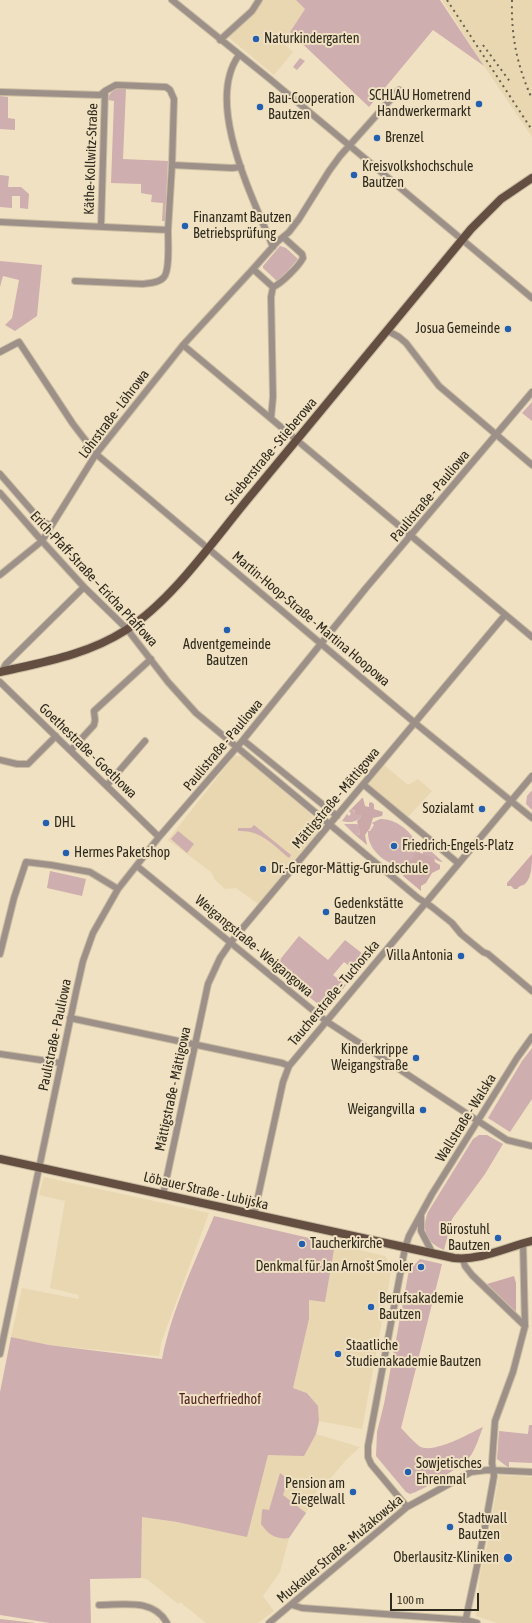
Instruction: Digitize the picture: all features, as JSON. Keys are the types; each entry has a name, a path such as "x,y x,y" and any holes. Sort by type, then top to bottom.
{"main road":[{"name":"Stieberstraße - Stieberowa","path":"1,672 62,658 98,646 127,629 162,601 208,548 463,240 497,202 532,178"},
{"name":"Löbauer Straße - Lubijska","path":"0,1159 433,1254 463,1259"},
{"path":"463,1259 477,1257 532,1241"}],"street":[{"path":"172,0 532,298"},
{"path":"220,40 252,11 259,0"},
{"path":"239,54 232,67 227,85 227,113 230,130 241,167 273,247"},
{"name":"Käthe-Kollwitz-Straße","path":"0,92 100,94 116,85 166,87 170,90 174,99 172,165 165,277 154,283 143,284 75,281"},
{"name":"Löhrstraße - Löhrowa","path":"0,575 42,541 96,454 183,345 299,219 329,171 399,90"},
{"name":"Käthe-Kollwitz-Straße","path":"101,227 105,91"},
{"path":"172,165 232,168 241,167"},
{"name":"Käthe-Kollwitz-Straße","path":"0,222 168,230"},
{"path":"271,418 273,397 271,297 273,287 287,277 303,258 302,254 283,237"},
{"path":"253,269 273,287"},
{"path":"388,331 406,343 439,386 532,465"},
{"name":"Martin-Hoop-Straße - Martina Hoopowa","path":"0,352 19,342 73,424 96,454 415,723 532,818"},
{"path":"183,345 532,637"},
{"name":"Paulistraße - Pauliowa","path":"0,1354 70,1018 83,961 93,933 118,889 159,837 237,748 366,588 532,392"},
{"name":"Erich-Pfaff-Straße – Ericha Pfaffowa","path":"0,474 40,520 51,526"},
{"name":"Erich-Pfaff-Straße – Ericha Pfaffowa","path":"0,493 84,587 127,629 168,682 196,714 329,825 452,924 460,934 483,952 488,954 532,991"},
{"path":"1,672 6,664 84,587"},
{"name":"Mättigstraße - Mättigowa","path":"163,1195 211,976 220,958 231,942 505,615"},
{"path":"71,750 94,725 94,711 151,659"},
{"name":"Goethestraße - Goethowa","path":"0,682 159,837"},
{"path":"0,760 17,764 28,764 56,736"},
{"path":"243,740 337,816"},
{"path":"107,785 145,741"},
{"name":"Taucherstraße - Tuchorska","path":"254,1215 283,1082 290,1066 425,902 532,776"},
{"path":"364,785 458,863"},
{"path":"0,954 14,898 26,862 55,865 90,872 118,889"},
{"name":"Weigangstraße - Weigangowa","path":"137,866 326,1021 508,1140 532,1146"},
{"path":"70,1018 282,1063 290,1066"},
{"name":"Wallstraße - Walska","path":"407,1507 371,1464 368,1457 368,1450 370,1432 409,1236 421,1213 478,1120 532,1037"},
{"path":"0,1054 61,1064"},
{"path":"421,1213 421,1231 433,1254"},
{"path":"466,1621 494,1476 495,1421 513,1372 525,1326 519,1244"},
{"path":"463,1259 465,1266 472,1275 525,1326 532,1328"},
{"name":"Muskauer Straße - Mužakowska","path":"269,1623 407,1507 471,1472 493,1470 532,1472"},
{"path":"99,1605 146,1605 162,1616 167,1623"},
{"path":"292,1605 302,1608 477,1623"}],"shaded area":[{"name":"Naturkindergarten","path":"263,0 296,0 305,9 290,32 281,41 293,52 274,75 227,36 255,13"},
{"path":"442,0 532,0 532,137 484,66"},
{"path":"234,756 242,756 323,825 258,904 236,888 225,889 215,880 211,872 168,840"},
{"path":"384,765 408,785 418,779 432,791 408,817 369,784"},
{"path":"362,798 365,806 369,807 369,803 371,802 374,804 374,809 383,812 382,816 373,818 370,828 365,835 367,845 354,834 358,835 360,833 357,821 361,817 360,815 355,814 355,811 351,809"},
{"path":"418,852 434,858 435,862 440,865 440,869 432,873 426,883 421,886 421,891 403,876 404,871 411,870 407,865 408,861 413,859 414,855"},
{"path":"532,854 531,870 529,878 525,884 517,889 507,886 507,883"},
{"path":"44,1177 209,1213 161,1343 159,1356 49,1345 11,1337 22,1288 78,1299 79,1295 50,1288 65,1201 39,1195"},
{"name":"Staatliche Studienakademie Bautzen","path":"335,1244 385,1256 392,1267 362,1429 319,1421 318,1407 308,1393 293,1388 309,1319 309,1300 325,1301"},
{"path":"514,1276 516,1283 516,1312 487,1284"},
{"path":"316,1434 360,1447 346,1460 330,1479 322,1481 306,1513 289,1538 280,1572 263,1596 274,1611 258,1623 206,1623 180,1602 178,1604 147,1579 141,1578 142,1517 177,1522 268,1455 304,1455"},
{"name":"Oberlausitz-Kliniken","path":"499,1475 532,1477 532,1623 497,1623 476,1616 480,1575 488,1541"}],"green space":[{"path":"296,0 440,0 484,66 433,30 369,107 290,32 305,9"},
{"path":"300,58 305,61 297,70 293,67"},
{"path":"119,88 126,89 123,159 168,161 165,221 162,221 163,203 151,202 152,195 141,193 141,184 111,183 114,101 108,100 111,92"},
{"path":"0,96 8,97 8,118 15,119 15,130 0,129"},
{"path":"0,175 9,176 8,187 21,187 29,194 28,209 20,208 20,196 12,196 12,208 0,207"},
{"path":"280,246 286,248 298,259 278,282 263,268 263,266"},
{"path":"0,261 42,265 37,316 15,331 5,325 12,318 19,280 3,276 0,287"},
{"path":"532,402 532,421 522,413"},
{"path":"531,791 532,810 526,804 527,796"},
{"path":"351,809 361,817 353,822 342,821 347,814 349,816 351,814 349,811"},
{"path":"380,819 387,819 400,825 406,829 415,840 420,853 418,852 410,867 402,867 388,862 371,846 368,831 370,831 374,825 372,823"},
{"path":"344,824 357,824 359,826 360,833 357,835 354,834"},
{"path":"254,825 291,855 289,858 260,835 246,831 238,831 238,828 251,828"},
{"path":"178,831 194,844 187,853 171,839"},
{"path":"422,843 443,862 423,855"},
{"path":"50,871 86,879 82,896 47,888"},
{"path":"299,936 328,960 345,940 368,958 357,972 344,962 333,975 346,985 326,1009 324,1009 263,959 267,954 278,962"},
{"path":"532,1048 532,1099 510,1132 488,1118 522,1061"},
{"path":"479,1135 487,1135 503,1144 485,1174 452,1219 444,1250 433,1244 429,1239 425,1230 426,1218 428,1212 473,1139"},
{"name":"Taucherfriedhof","path":"214,1216 335,1244 325,1302 309,1300 309,1319 293,1388 307,1393 318,1406 319,1421 316,1434 304,1456 268,1455 247,1537 177,1522 142,1517 141,1578 90,1579 91,1623 50,1623 0,1615 0,1392 11,1337 49,1345 162,1359 166,1340 178,1304"},
{"path":"420,1259 442,1264 401,1428 419,1446 433,1448 442,1446 483,1427 475,1447 465,1462 441,1478 410,1494 406,1492 376,1456 377,1432 384,1404 409,1270"},
{"path":"529,1425 532,1425 532,1463 509,1462 509,1468 497,1459 499,1431 528,1434"},
{"path":"280,1473 288,1479 283,1495 306,1513 289,1538 273,1536 266,1531 261,1524 262,1511 263,1509 269,1510"},
{"path":"0,1619 36,1623 0,1623"}],"railway":[{"path":"447,0 532,130"},
{"path":"512,0 516,51 522,74 532,99"},
{"path":"483,45 511,83"}],"place":[{"name":"Naturkindergarten","path":"256,39"},
{"name":"SCHLAU Hometrend Handwerkermarkt","path":"479,104"},
{"name":"Bau-Cooperation Bautzen","path":"260,107"},
{"name":"Brenzel","path":"377,138"},
{"name":"Kreisvolkshochschule Bautzen","path":"354,175"},
{"name":"Finanzamt Bautzen Betriebsprüfung","path":"185,226"},
{"name":"Josua Gemeinde","path":"508,329"},
{"name":"Adventgemeinde Bautzen","path":"227,630"},
{"name":"Sozialamt","path":"482,809"},
{"name":"DHL","path":"46,823"},
{"name":"Friedrich-Engels-Platz","path":"394,846"},
{"name":"Hermes Paketshop","path":"66,853"},
{"name":"Dr.-Gregor-Mättig-Grundschule","path":"263,869"},
{"name":"Gedenkstätte Bautzen","path":"326,912"},
{"name":"Villa Antonia","path":"461,956"},
{"name":"Kinderkrippe Weigangstraße","path":"416,1058"},
{"name":"Weigangvilla","path":"423,1110"},
{"name":"Bürostuhl Bautzen","path":"498,1238"},
{"name":"Taucherkirche","path":"302,1244"},
{"name":"Denkmal für Jan Arnošt Smoler","path":"421,1267"},
{"name":"Berufsakademie Bautzen","path":"371,1307"},
{"name":"Staatliche Studienakademie Bautzen","path":"338,1354"},
{"name":"Sowjetisches Ehrenmal","path":"408,1472"},
{"name":"Pension am Ziegelwall","path":"353,1492"},
{"name":"Stadtwall Bautzen","path":"450,1527"},
{"name":"Oberlausitz-Kliniken","path":"508,1558"}]}
